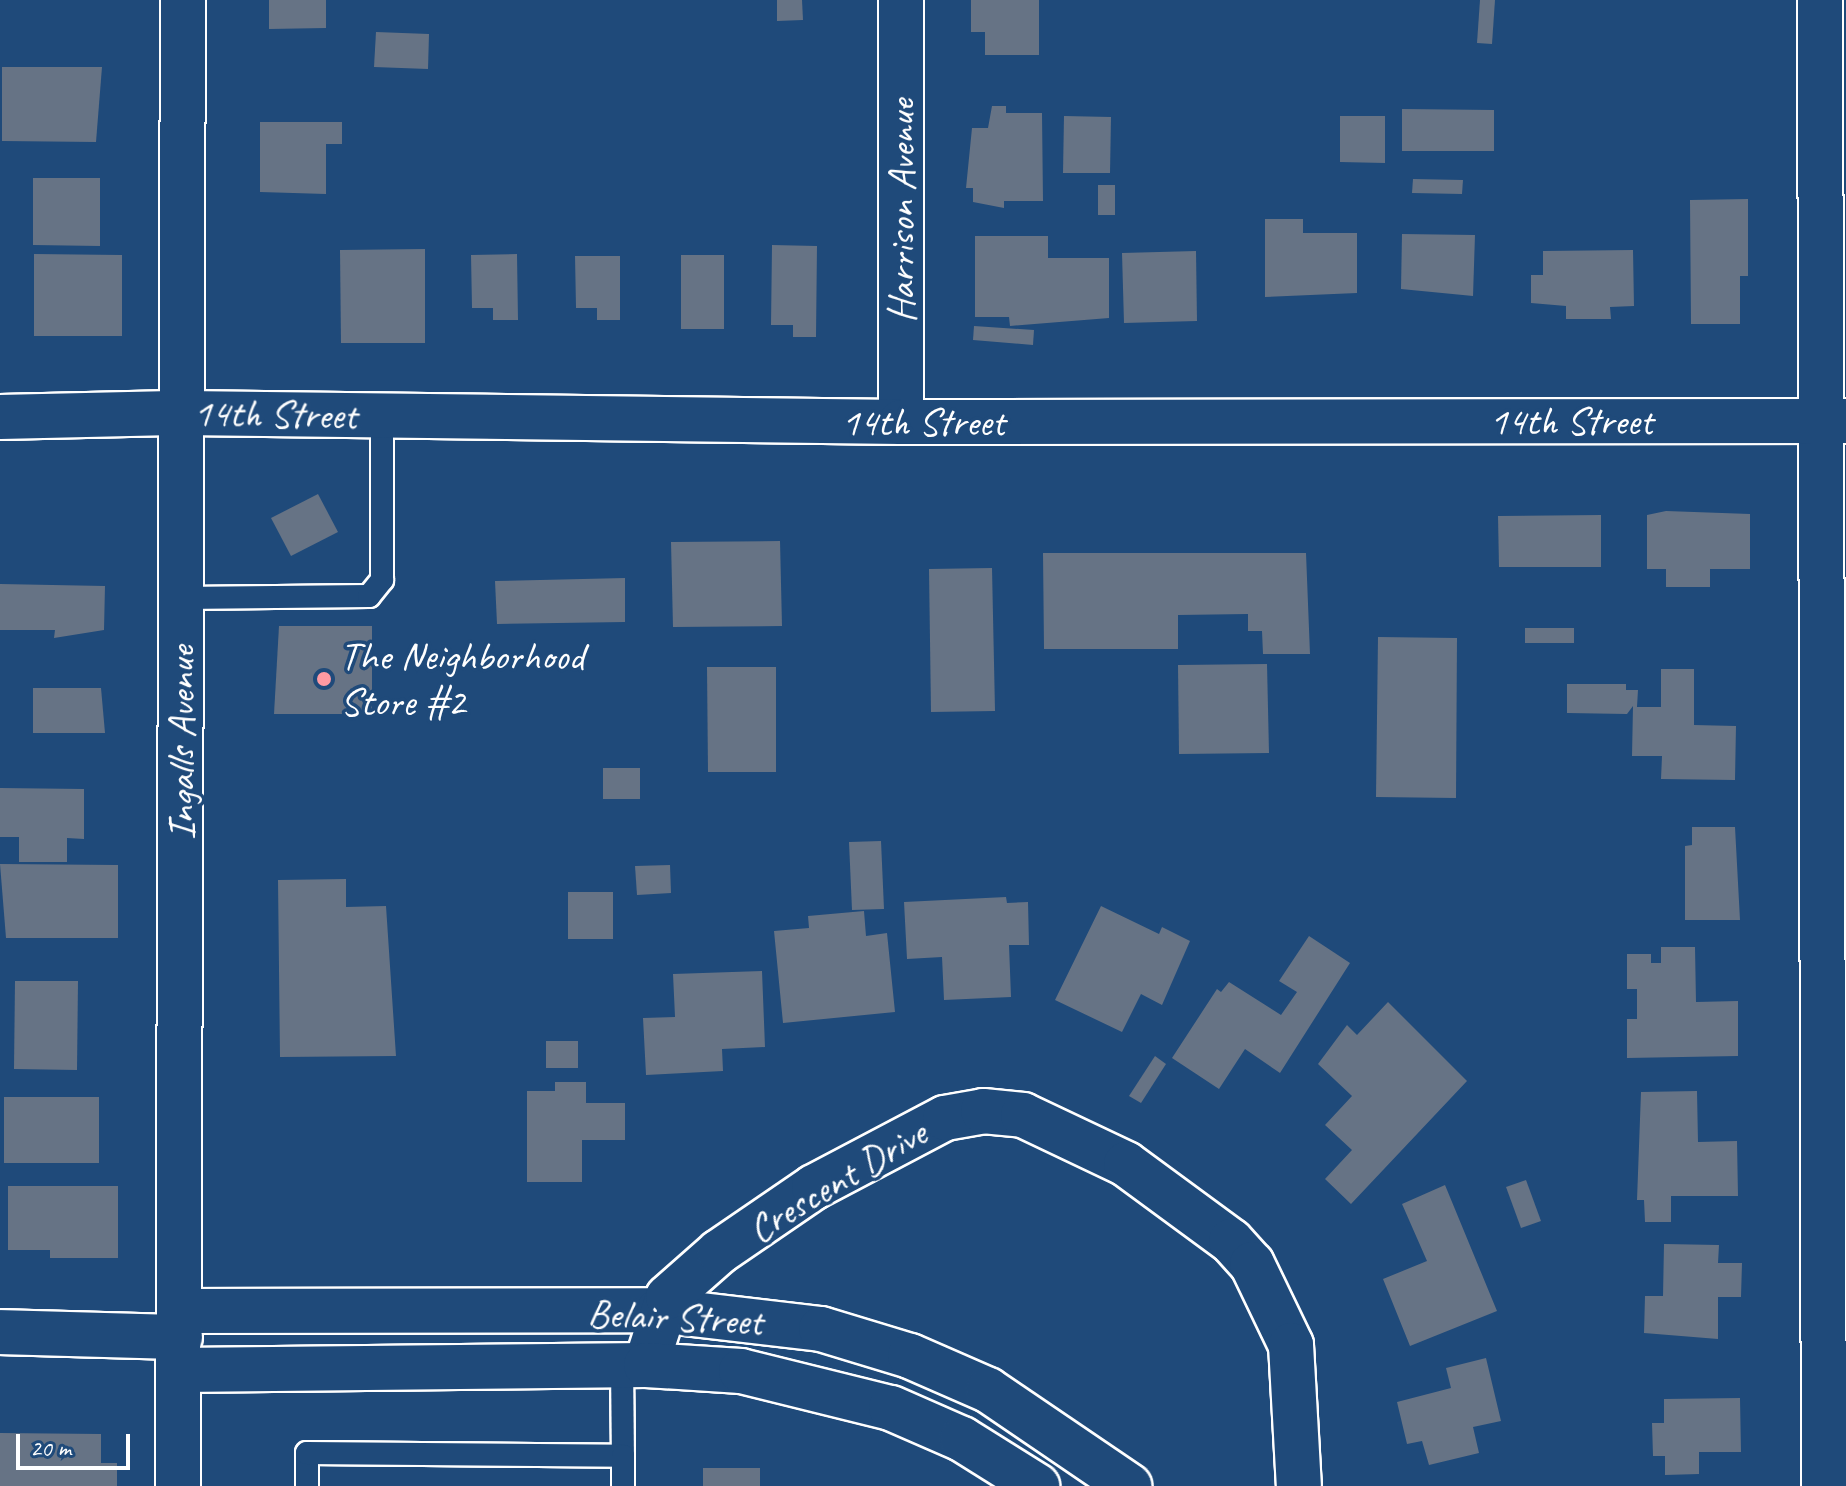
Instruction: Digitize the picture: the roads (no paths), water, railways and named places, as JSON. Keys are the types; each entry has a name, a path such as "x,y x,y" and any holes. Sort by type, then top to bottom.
{"street":[{"name":"Ingalls Avenue","path":"178,1486 183,0"},
{"name":"Harrison Avenue","path":"901,0 901,422"},
{"path":"1820,0 1833,421 1824,1486"},
{"name":"14th Street","path":"0,417 183,413 901,422 1833,421"},
{"name":"Crescent Drive","path":"659,1310 719,1252 898,1138 945,1118 983,1111 1023,1115 1126,1164 1219,1231 1252,1264 1291,1345 1299,1486"},
{"path":"634,1365 659,1310"},
{"name":"Belair Street","path":"179,1339 659,1310 821,1329 910,1356 988,1390 1129,1486"},
{"name":"Belair Street","path":"0,1332 179,1339 741,1371 891,1408 962,1439 1037,1486"}],"lane":[{"path":"182,598 369,596 382,580 382,416"},
{"path":"623,1486 623,1456 634,1365"},
{"path":"307,1486 307,1453 623,1456"}],"place":[{"name":"The Neighborhood Store #2","path":"324,679"}]}
